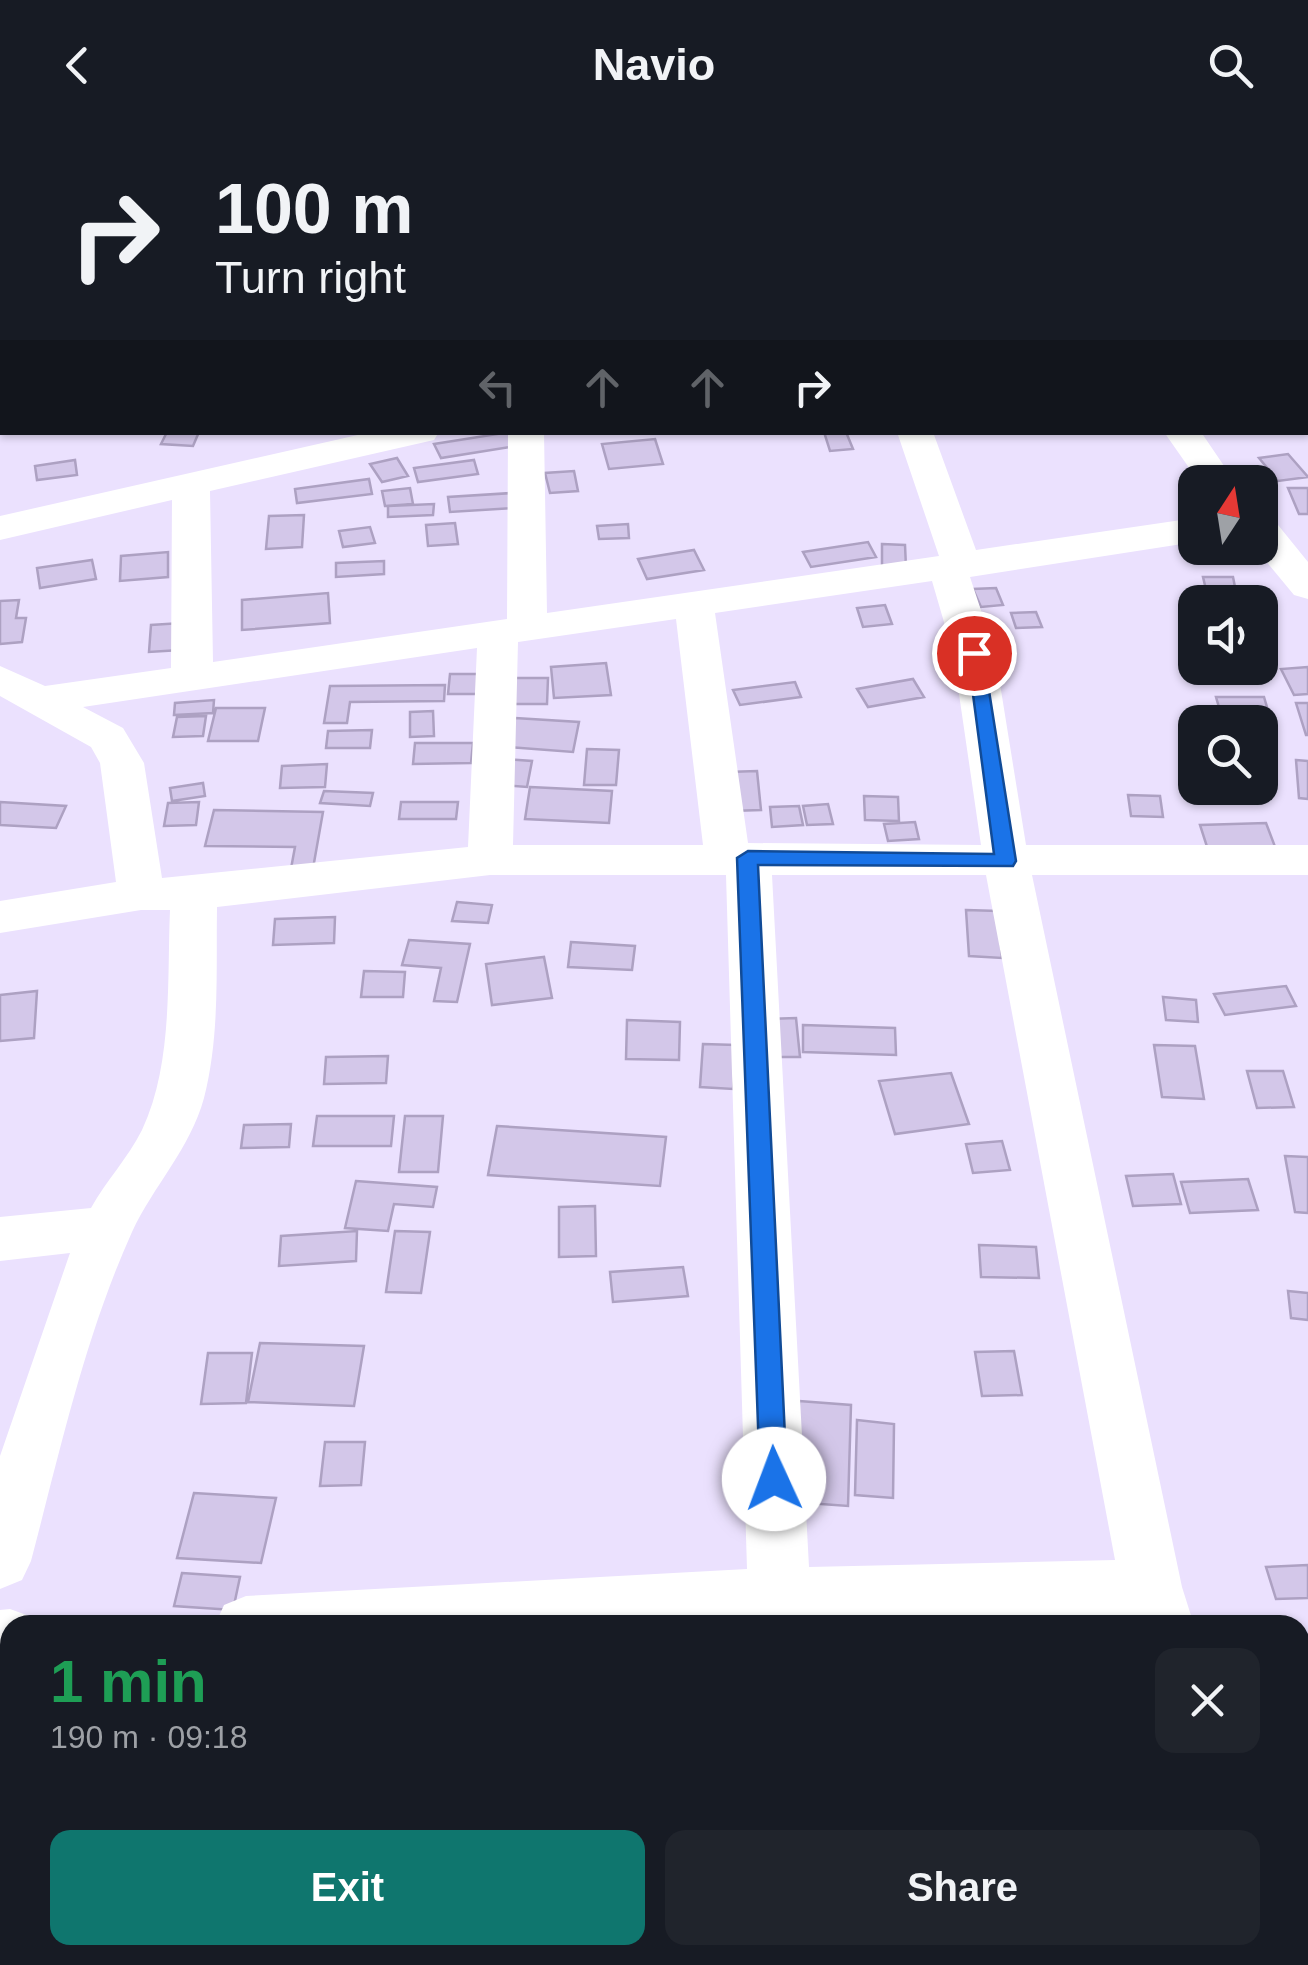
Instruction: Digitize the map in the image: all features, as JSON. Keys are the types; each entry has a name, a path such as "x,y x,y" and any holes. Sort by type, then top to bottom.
{"street":[{"path":"0,528 408,435"},
{"path":"490,860 513,629 526,435"},
{"path":"430,1615 779,1596 1157,1606 1006,861 974,653 955,568 916,435"},
{"path":"1184,435 1205,465"},
{"path":"192,485 192,678"},
{"path":"41,700 1178,533"},
{"path":"1283,543 1308,587"},
{"path":"694,605 737,858 779,1596"},
{"path":"0,679 108,738 122,764 141,894"},
{"path":"0,917 141,894 194,894 490,860 1308,860"},
{"path":"0,1561 48,1391 108,1227 171,1122 187,1053 194,894"},
{"path":"0,1239 108,1227"}],"building":[{"path":"166,435 198,435 193,446 161,444"},
{"path":"512,435 517,446 441,458 434,444"},
{"path":"825,435 847,435 853,449 830,451"},
{"path":"655,439 663,464 609,469 602,444"},
{"path":"1288,454 1308,477 1278,481 1278,465 1265,465 1259,458"},
{"path":"397,458 408,476 382,482 370,464"},
{"path":"75,460 77,475 37,480 35,466"},
{"path":"474,460 478,474 418,482 414,468"},
{"path":"574,471 578,491 550,493 545,473"},
{"path":"369,479 372,494 297,503 295,489"},
{"path":"410,488 413,504 385,506 382,491"},
{"path":"1288,488 1308,488 1308,514 1299,514"},
{"path":"512,493 514,508 450,512 448,497"},
{"path":"434,504 433,515 388,517 388,506"},
{"path":"304,515 302,547 266,549 269,516"},
{"path":"455,523 458,544 428,546 426,525"},
{"path":"628,524 629,538 599,539 597,526"},
{"path":"370,527 375,543 343,547 339,531"},
{"path":"868,542 876,557 811,567 803,552"},
{"path":"882,544 905,545 906,567 882,566"},
{"path":"694,550 704,570 647,579 638,559"},
{"path":"168,552 168,577 120,581 121,556"},
{"path":"92,560 96,579 40,588 37,568"},
{"path":"384,561 384,574 336,577 336,563"},
{"path":"1203,577 1233,577 1235,585 1205,585"},
{"path":"996,588 1003,605 981,607 973,589"},
{"path":"328,593 330,623 242,630 242,600"},
{"path":"19,600 16,618 26,618 22,642 0,644 0,601"},
{"path":"885,605 892,624 863,627 857,608"},
{"path":"1036,612 1042,627 1016,628 1011,613"},
{"path":"181,623 180,650 149,652 151,625"},
{"path":"606,663 611,695 554,698 551,667"},
{"path":"1308,667 1308,694 1294,695 1281,669"},
{"path":"450,674 486,674 484,694 448,694"},
{"path":"514,678 548,678 547,704 513,704"},
{"path":"913,679 924,697 868,707 857,689"},
{"path":"795,682 801,697 740,705 733,690"},
{"path":"445,685 444,701 350,702 347,723 324,723 330,686"},
{"path":"1216,697 1264,697 1266,705 1218,705"},
{"path":"214,700 213,713 174,715 175,703"},
{"path":"1296,703 1308,703 1308,735 1306,735"},
{"path":"216,708 265,708 258,741 208,741"},
{"path":"433,711 434,736 410,737 410,712"},
{"path":"206,716 203,736 173,737 177,717"},
{"path":"515,718 579,722 573,752 508,747"},
{"path":"372,730 370,748 326,748 328,731"},
{"path":"415,743 473,743 471,763 413,764"},
{"path":"587,749 619,750 616,785 584,785"},
{"path":"505,759 532,761 527,787 500,785"},
{"path":"1296,760 1308,761 1308,799 1299,798"},
{"path":"327,764 325,787 280,788 282,766"},
{"path":"757,771 761,810 731,811 727,772"},
{"path":"203,783 205,796 172,801 170,788"},
{"path":"530,787 612,791 609,823 525,819"},
{"path":"324,791 373,793 370,806 320,803"},
{"path":"1128,795 1160,796 1163,817 1131,816"},
{"path":"864,796 898,797 899,821 865,820"},
{"path":"0,802 66,806 56,828 0,825"},
{"path":"199,802 196,825 164,826 168,803"},
{"path":"401,802 458,802 456,819 399,819"},
{"path":"828,804 833,824 807,825 803,806"},
{"path":"799,806 803,825 772,827 770,807"},
{"path":"214,810 323,812 312,874 290,874 295,847 205,846"},
{"path":"915,822 919,839 888,841 884,824"},
{"path":"1266,823 1277,852 1209,853 1200,825"},
{"path":"457,902 492,905 488,923 452,921"},
{"path":"966,910 998,911 1002,958 969,956"},
{"path":"335,917 334,943 273,945 275,919"},
{"path":"409,940 470,944 457,1002 434,1001 441,968 402,965"},
{"path":"571,942 635,946 632,970 568,967"},
{"path":"544,957 552,998 492,1005 486,964"},
{"path":"364,971 405,972 403,997 361,997"},
{"path":"1286,986 1296,1006 1225,1015 1214,994"},
{"path":"37,991 34,1038 0,1041 0,995"},
{"path":"1163,997 1196,1000 1198,1022 1166,1020"},
{"path":"796,1018 800,1057 770,1057 767,1019"},
{"path":"627,1020 680,1022 679,1060 626,1059"},
{"path":"803,1025 895,1028 896,1055 803,1052"},
{"path":"703,1044 736,1045 733,1089 700,1087"},
{"path":"1154,1045 1195,1046 1204,1099 1162,1097"},
{"path":"388,1056 386,1083 324,1084 326,1057"},
{"path":"1247,1071 1283,1071 1294,1107 1257,1108"},
{"path":"951,1073 969,1124 895,1134 879,1081"},
{"path":"317,1116 394,1116 391,1146 313,1146"},
{"path":"405,1116 443,1116 438,1172 399,1172"},
{"path":"291,1124 289,1147 241,1148 244,1125"},
{"path":"497,1126 666,1137 660,1186 488,1175"},
{"path":"1002,1141 1010,1170 973,1173 966,1144"},
{"path":"1285,1156 1308,1157 1308,1213 1295,1212"},
{"path":"1173,1174 1181,1204 1133,1206 1126,1176"},
{"path":"1248,1179 1258,1210 1190,1213 1181,1182"},
{"path":"356,1181 437,1187 433,1207 394,1204 388,1231 345,1228"},
{"path":"595,1206 596,1256 559,1257 559,1207"},
{"path":"357,1231 356,1261 279,1266 281,1236"},
{"path":"395,1231 430,1232 421,1293 386,1292"},
{"path":"979,1245 1036,1247 1039,1278 981,1277"},
{"path":"683,1267 688,1296 613,1302 610,1272"},
{"path":"1288,1291 1308,1293 1308,1320 1291,1318"},
{"path":"260,1343 364,1346 354,1406 248,1402"},
{"path":"1014,1351 1022,1395 982,1396 975,1352"},
{"path":"208,1353 252,1353 246,1403 201,1404"},
{"path":"799,1401 851,1405 848,1506 794,1502"},
{"path":"857,1420 894,1424 893,1498 855,1495"},
{"path":"325,1442 365,1442 361,1485 320,1486"},
{"path":"194,1493 276,1498 261,1563 177,1558"},
{"path":"1308,1565 1308,1598 1276,1599 1266,1567"},
{"path":"182,1573 240,1577 233,1610 174,1606"}],"route":[{"path":"774,1479 748,858 1006,861 974,653"}]}
